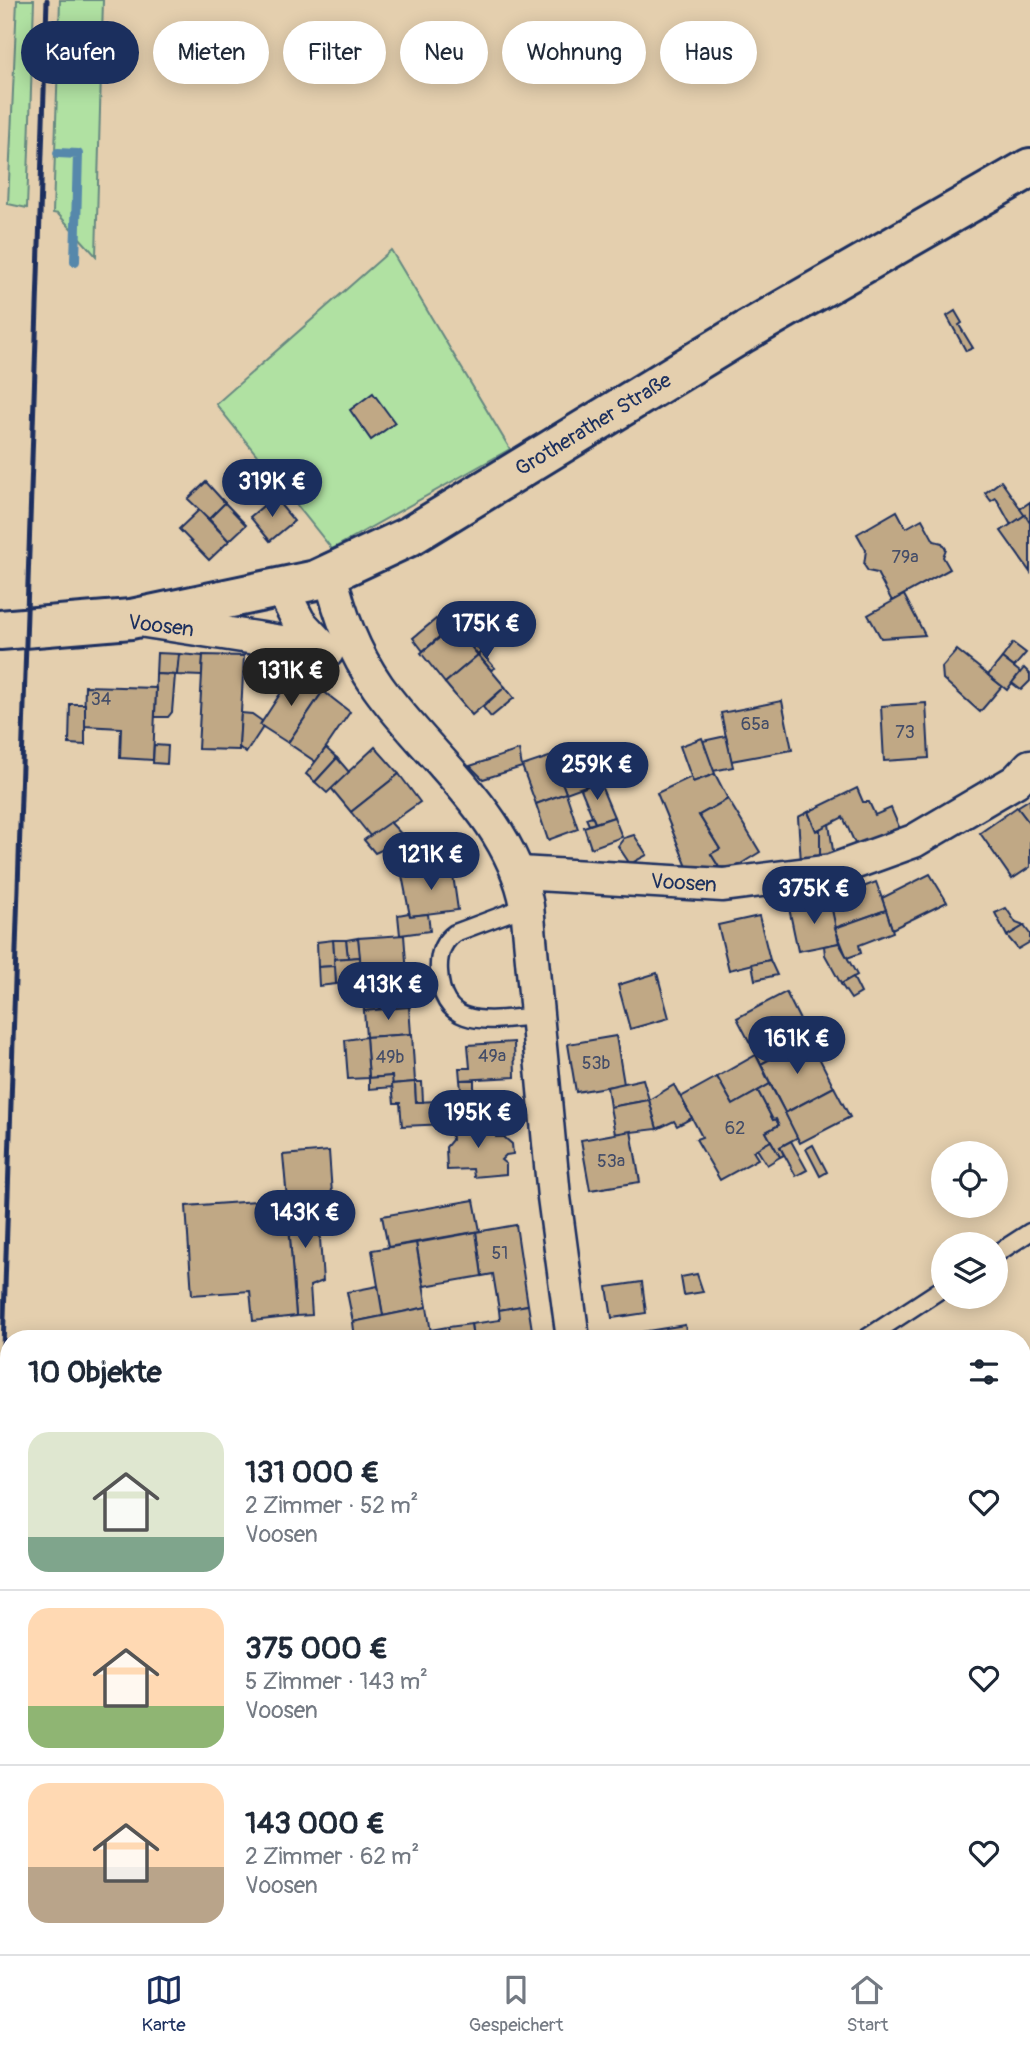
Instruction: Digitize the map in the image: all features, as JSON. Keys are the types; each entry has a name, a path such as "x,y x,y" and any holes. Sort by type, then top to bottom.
{"street":[{"name":"Grotherather Straße","path":"131,619 282,589 330,573 410,536 741,334 1030,168"},
{"path":"330,573 341,621 377,686 462,785 520,873 527,906 554,1197 572,1330"},
{"path":"282,589 299,622 321,648 377,686"},
{"name":"Voosen","path":"0,630 131,619 321,648"},
{"name":"Voosen","path":"520,873 723,885 831,871 914,841 1016,780 1030,766"}],"lane":[{"path":"527,906 455,933 447,939 439,957 440,988 447,1003 463,1017 484,1020 539,1016"},
{"path":"1008,1246 1030,1232"},
{"path":"879,1330 931,1296"}],"green space":[{"path":"17,0 34,0 33,21 21,21 21,84 31,84 27,208 8,204"},
{"path":"60,0 103,0 102,21 59,21"},
{"path":"57,84 101,84 96,256 58,214 53,213"},
{"path":"391,250 510,449 332,549 216,404"}],"building":[{"path":"955,311 962,323 959,325 973,348 966,351 947,316"},
{"path":"373,393 395,423 371,440 350,410"},
{"path":"1001,481 1025,515 1011,525 996,498 991,501 985,493"},
{"path":"206,482 225,503 209,519 188,499"},
{"path":"274,497 294,521 270,541 250,517"},
{"path":"1030,502 1030,523 1020,509"},
{"path":"225,503 246,525 229,541 209,519"},
{"path":"199,510 229,541 209,560 179,529"},
{"path":"897,511 906,528 922,519 934,541 942,543 946,549 943,557 950,569 892,601 877,573 868,571 864,565 866,550 857,534"},
{"path":"1025,515 1030,523 1030,572 1001,531"},
{"path":"904,595 925,635 881,638 868,615"},
{"path":"436,619 446,631 423,651 413,638"},
{"path":"454,626 478,655 445,683 421,653"},
{"path":"470,639 481,652 478,655 467,641"},
{"path":"1013,643 1026,653 1014,667 1002,658"},
{"path":"957,650 1002,686 980,712 943,679 942,667"},
{"path":"481,652 495,668 491,670 478,655"},
{"path":"157,653 180,654 177,675 156,674"},
{"path":"179,654 203,656 202,676 177,675"},
{"path":"203,655 244,656 239,750 198,749"},
{"path":"478,655 505,687 472,715 445,683"},
{"path":"1002,658 1020,672 1007,690 988,675"},
{"path":"1024,668 1030,674 1030,681 1021,690 1012,683"},
{"path":"156,674 175,675 172,712 168,717 155,717"},
{"path":"293,674 323,691 288,743 260,725"},
{"path":"85,686 156,688 153,760 120,758 121,728 84,726"},
{"path":"505,687 514,698 491,717 483,707"},
{"path":"323,691 350,712 316,762 288,743"},
{"path":"782,701 792,750 731,761 721,713"},
{"path":"926,703 929,758 884,761 881,706"},
{"path":"70,704 85,704 85,745 69,744"},
{"path":"241,713 252,714 262,721 260,725 263,727 246,753 239,747"},
{"path":"726,736 733,767 713,771 703,741"},
{"path":"702,738 715,774 693,782 680,746"},
{"path":"154,745 168,746 167,764 153,763"},
{"path":"583,745 599,781 566,793 552,756"},
{"path":"375,747 399,774 351,812 331,788"},
{"path":"326,748 337,758 315,782 306,774"},
{"path":"519,750 522,767 483,779 470,766"},
{"path":"552,756 566,793 536,804 522,766"},
{"path":"337,758 349,772 327,793 315,782"},
{"path":"399,774 420,802 371,837 351,812"},
{"path":"715,774 728,799 699,815 720,849 711,854 719,867 687,867 657,793 691,777 693,782"},
{"path":"599,781 614,817 595,823 581,789"},
{"path":"857,788 863,802 869,802 875,815 891,808 900,829 858,850 843,817 816,831 808,812"},
{"path":"566,793 578,829 548,840 536,804"},
{"path":"728,799 760,852 734,868 719,867 711,854 720,849 699,815"},
{"path":"1030,799 1030,824 1017,807"},
{"path":"1017,807 1030,824 1030,867 1012,879 980,833"},
{"path":"808,812 816,831 820,829 820,861 801,862 798,817"},
{"path":"592,816 595,823 589,825 586,818"},
{"path":"614,817 622,837 591,848 584,827"},
{"path":"390,822 406,839 375,853 364,840"},
{"path":"829,824 834,857 820,861 820,829"},
{"path":"634,835 647,855 630,864 618,846 624,838"},
{"path":"452,868 458,910 410,916 402,875"},
{"path":"930,874 947,902 892,929 882,898"},
{"path":"876,882 886,910 835,928 830,900"},
{"path":"830,900 839,943 798,951 789,908"},
{"path":"1006,908 1016,923 1024,926 1007,936 995,913"},
{"path":"886,910 893,932 859,945 861,953 847,958 835,928"},
{"path":"409,913 410,916 428,914 430,931 400,935 398,915"},
{"path":"759,916 770,960 729,970 718,925"},
{"path":"1024,926 1030,934 1030,942 1018,949 1007,936"},
{"path":"404,935 407,975 377,977 375,964 360,965 358,938"},
{"path":"358,938 360,957 348,958 346,940"},
{"path":"333,940 346,940 348,958 334,959"},
{"path":"333,940 335,966 318,967 317,942"},
{"path":"839,943 857,975 841,984 825,955 824,946"},
{"path":"360,957 361,982 336,984 334,959"},
{"path":"770,960 777,975 755,980 752,964"},
{"path":"375,964 379,1009 364,1011 360,965"},
{"path":"335,966 336,984 319,986 318,967"},
{"path":"657,973 669,1018 630,1029 618,985"},
{"path":"407,975 410,1007 379,1009 377,977"},
{"path":"853,977 861,993 851,999 841,984"},
{"path":"786,992 809,1038 761,1064 737,1018"},
{"path":"409,1007 411,1034 366,1037 364,1011"},
{"path":"412,1034 415,1082 392,1084 392,1076 369,1078 366,1037"},
{"path":"616,1036 624,1084 576,1092 568,1044"},
{"path":"366,1037 369,1078 348,1079 345,1040"},
{"path":"809,1038 834,1087 785,1113 761,1064"},
{"path":"514,1042 515,1077 460,1080 459,1068 470,1068 468,1045"},
{"path":"756,1055 770,1084 733,1105 717,1077"},
{"path":"392,1076 393,1087 369,1089 369,1078"},
{"path":"717,1077 733,1105 758,1091 773,1120 776,1119 779,1125 766,1132 771,1141 753,1151 758,1159 720,1180 696,1139 702,1137 681,1097"},
{"path":"643,1079 649,1100 610,1107 607,1087"},
{"path":"460,1080 474,1080 474,1091 484,1098 494,1098 495,1122 402,1126 400,1103 394,1103 392,1084 415,1082 416,1102 462,1100"},
{"path":"415,1082 422,1082 423,1102 416,1102"},
{"path":"770,1084 798,1137 780,1147 784,1155 780,1157 766,1132 779,1125 776,1119 773,1120 758,1091"},
{"path":"674,1085 692,1118 677,1126 674,1121 657,1129 649,1100"},
{"path":"834,1087 850,1117 800,1143 785,1113"},
{"path":"649,1100 657,1129 615,1134 610,1107"},
{"path":"495,1122 496,1137 504,1137 512,1144 513,1154 506,1155 501,1160 506,1164 506,1174 474,1177 473,1169 447,1170 446,1147 452,1140 451,1125"},
{"path":"631,1131 640,1182 590,1190 581,1140"},
{"path":"771,1141 780,1157 767,1165 757,1149"},
{"path":"791,1141 807,1170 796,1176 780,1147"},
{"path":"813,1145 827,1172 820,1176 806,1149"},
{"path":"329,1151 332,1194 287,1199 283,1155"},
{"path":"317,1196 323,1281 310,1286 312,1315 296,1316 287,1199"},
{"path":"287,1199 296,1316 253,1321 250,1291 192,1295 186,1206"},
{"path":"474,1200 480,1231 388,1247 382,1216"},
{"path":"516,1225 528,1305 499,1310 493,1274 482,1276 476,1232"},
{"path":"476,1232 482,1276 424,1286 416,1243"},
{"path":"416,1243 427,1307 383,1316 372,1250"},
{"path":"697,1274 703,1292 684,1295 681,1277"},
{"path":"642,1282 646,1313 612,1318 607,1287"},
{"path":"378,1286 383,1316 353,1322 347,1292"},
{"path":"528,1305 532,1330 472,1330 471,1324 500,1320 499,1310"},
{"path":"427,1307 431,1330 354,1330 353,1322"},
{"path":"471,1324 472,1330 448,1330 448,1327"},
{"path":"685,1325 686,1330 654,1330"}],"waterway":[{"path":"58,153 78,154 75,261"}],"railway":[{"path":"4,1330 47,0"}]}
